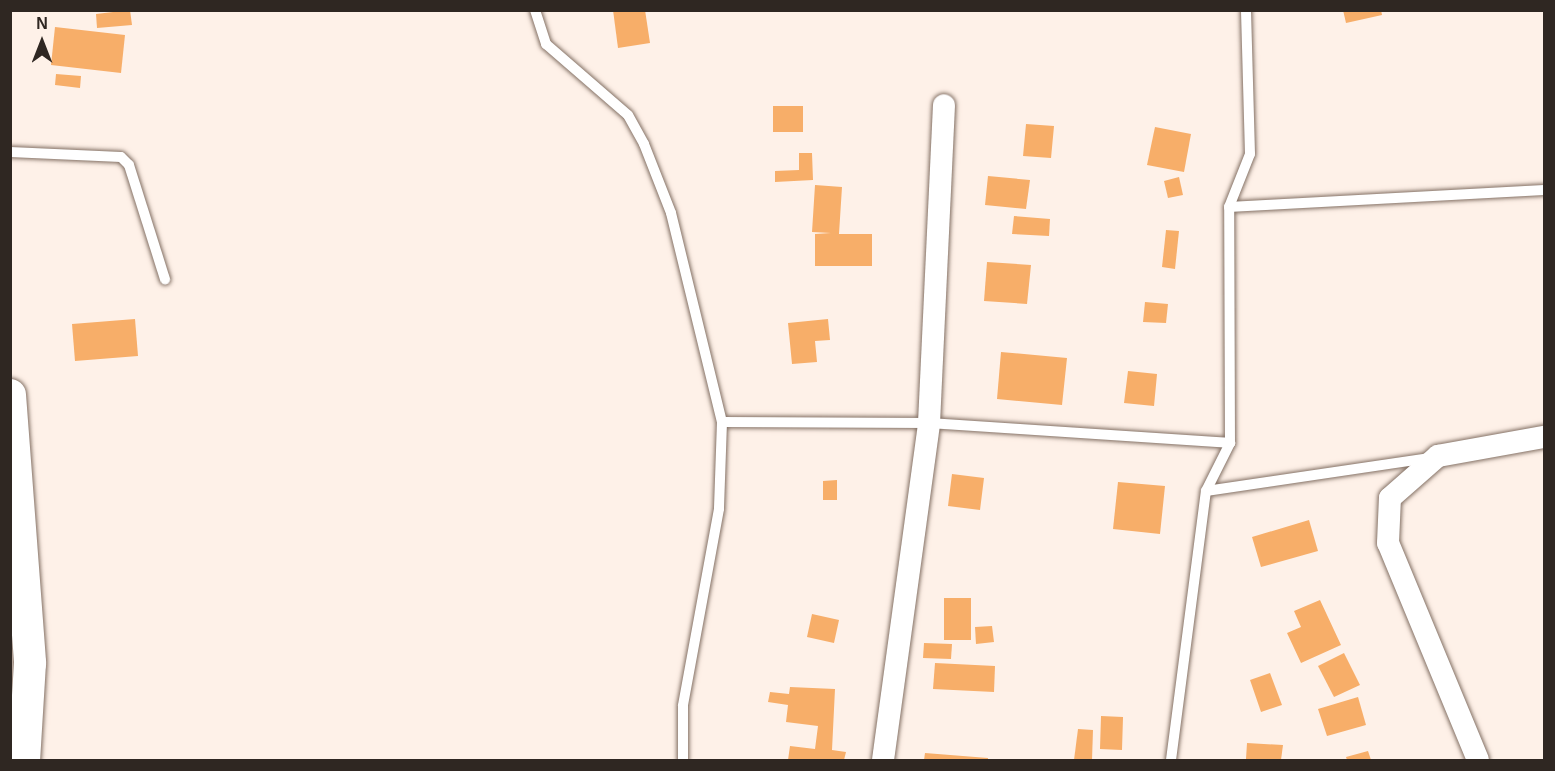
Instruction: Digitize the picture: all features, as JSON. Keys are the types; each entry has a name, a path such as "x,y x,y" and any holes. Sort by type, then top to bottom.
{"street":[{"path":"883,760 929,423 944,105"},
{"path":"10,395 24,760"},
{"path":"1478,760 1388,543 1390,498 1438,456 1545,437"}],"lane":[{"path":"535,10 546,44 628,115 644,144 671,213 722,422 719,509 683,706 683,760"},
{"path":"1172,760 1206,491 1230,442 1229,207 1250,154 1246,10"},
{"path":"10,152 121,157 129,165 165,279"},
{"path":"1229,207 1545,190"},
{"path":"722,422 929,423 1230,442"},
{"path":"1206,491 1438,456"}],"building":[{"path":"130,10 132,25 97,28 96,14"},
{"path":"613,10 645,10 650,43 618,48"},
{"path":"1343,10 1381,10 1382,15 1346,23"},
{"path":"55,27 125,35 121,73 51,65"},
{"path":"56,74 81,76 80,88 55,85"},
{"path":"773,106 803,106 803,132 773,132"},
{"path":"1026,124 1054,126 1051,158 1023,156"},
{"path":"1155,127 1191,134 1184,172 1147,165"},
{"path":"799,153 812,153 813,180 775,182 775,171 799,170"},
{"path":"988,176 1030,180 1026,209 985,205"},
{"path":"1179,177 1183,195 1168,198 1164,181"},
{"path":"815,185 842,187 839,234 872,234 872,266 815,266 815,234 831,233 812,232"},
{"path":"1014,216 1050,219 1049,236 1012,234"},
{"path":"1166,230 1179,231 1175,269 1162,267"},
{"path":"987,262 1031,265 1027,304 984,301"},
{"path":"1145,302 1168,304 1166,323 1143,322"},
{"path":"135,319 138,356 75,361 72,324"},
{"path":"828,319 830,340 815,341 817,362 792,364 788,323"},
{"path":"1001,352 1067,358 1062,405 997,399"},
{"path":"1128,371 1157,374 1154,406 1124,403"},
{"path":"952,474 984,478 980,510 948,506"},
{"path":"837,480 837,500 823,500 823,481"},
{"path":"1118,482 1165,486 1160,534 1113,529"},
{"path":"1309,520 1318,551 1261,567 1252,537"},
{"path":"944,598 971,598 971,640 944,640"},
{"path":"1320,600 1341,645 1301,663 1287,633 1301,627 1294,611"},
{"path":"812,614 839,620 834,643 807,637"},
{"path":"992,626 994,642 976,644 975,627"},
{"path":"924,643 952,644 951,659 923,658"},
{"path":"1344,653 1360,685 1334,697 1318,666"},
{"path":"935,663 995,666 994,692 933,689"},
{"path":"1270,673 1282,705 1261,712 1250,680"},
{"path":"790,687 835,689 832,750 846,752 844,760 788,760 790,746 815,749 818,726 786,722 788,705 768,702 770,692 789,694"},
{"path":"1358,697 1366,725 1327,736 1318,709"},
{"path":"1101,716 1123,717 1122,750 1100,749"},
{"path":"1078,729 1093,730 1092,760 1074,760"},
{"path":"1247,743 1283,745 1281,760 1246,759"},
{"path":"1368,751 1371,760 1347,760 1346,757"},
{"path":"925,753 988,758 988,760 924,760"}]}
